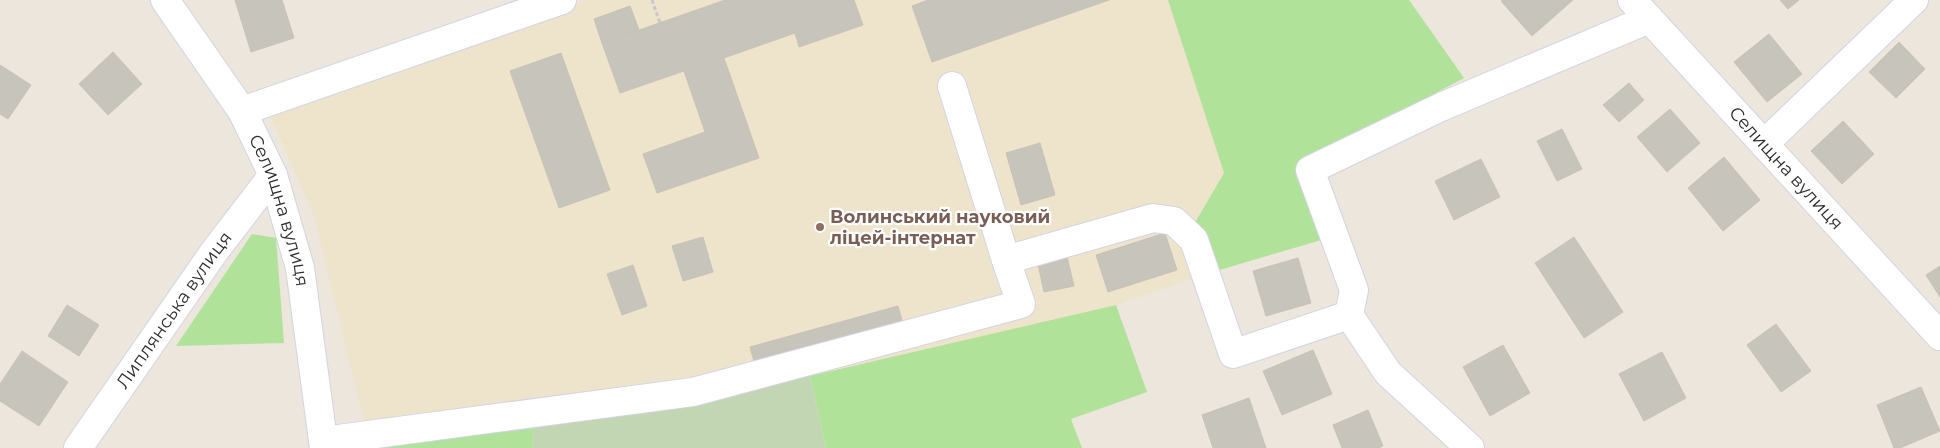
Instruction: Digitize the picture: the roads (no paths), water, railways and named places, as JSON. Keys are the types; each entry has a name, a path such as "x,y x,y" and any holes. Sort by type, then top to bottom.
{"street":[{"name":"Селищна вулиця","path":"165,0 242,111 273,175 300,268 323,444"},
{"path":"242,111 562,0"},
{"path":"1764,144 1914,0"},
{"name":"Селищна вулиця","path":"1640,9 1940,336"},
{"path":"1470,448 1388,373 1349,315 1354,290 1310,170 1640,9"},
{"path":"323,444 693,392 1021,304 952,86"},
{"name":"Липлянська вулиця","path":"78,448 214,252 273,175"},
{"path":"1006,260 1153,218 1174,221 1194,240 1233,354 1349,315"}],"place":[{"name":"Волинський науковий ліцей-інтернат","path":"820,227"}]}
